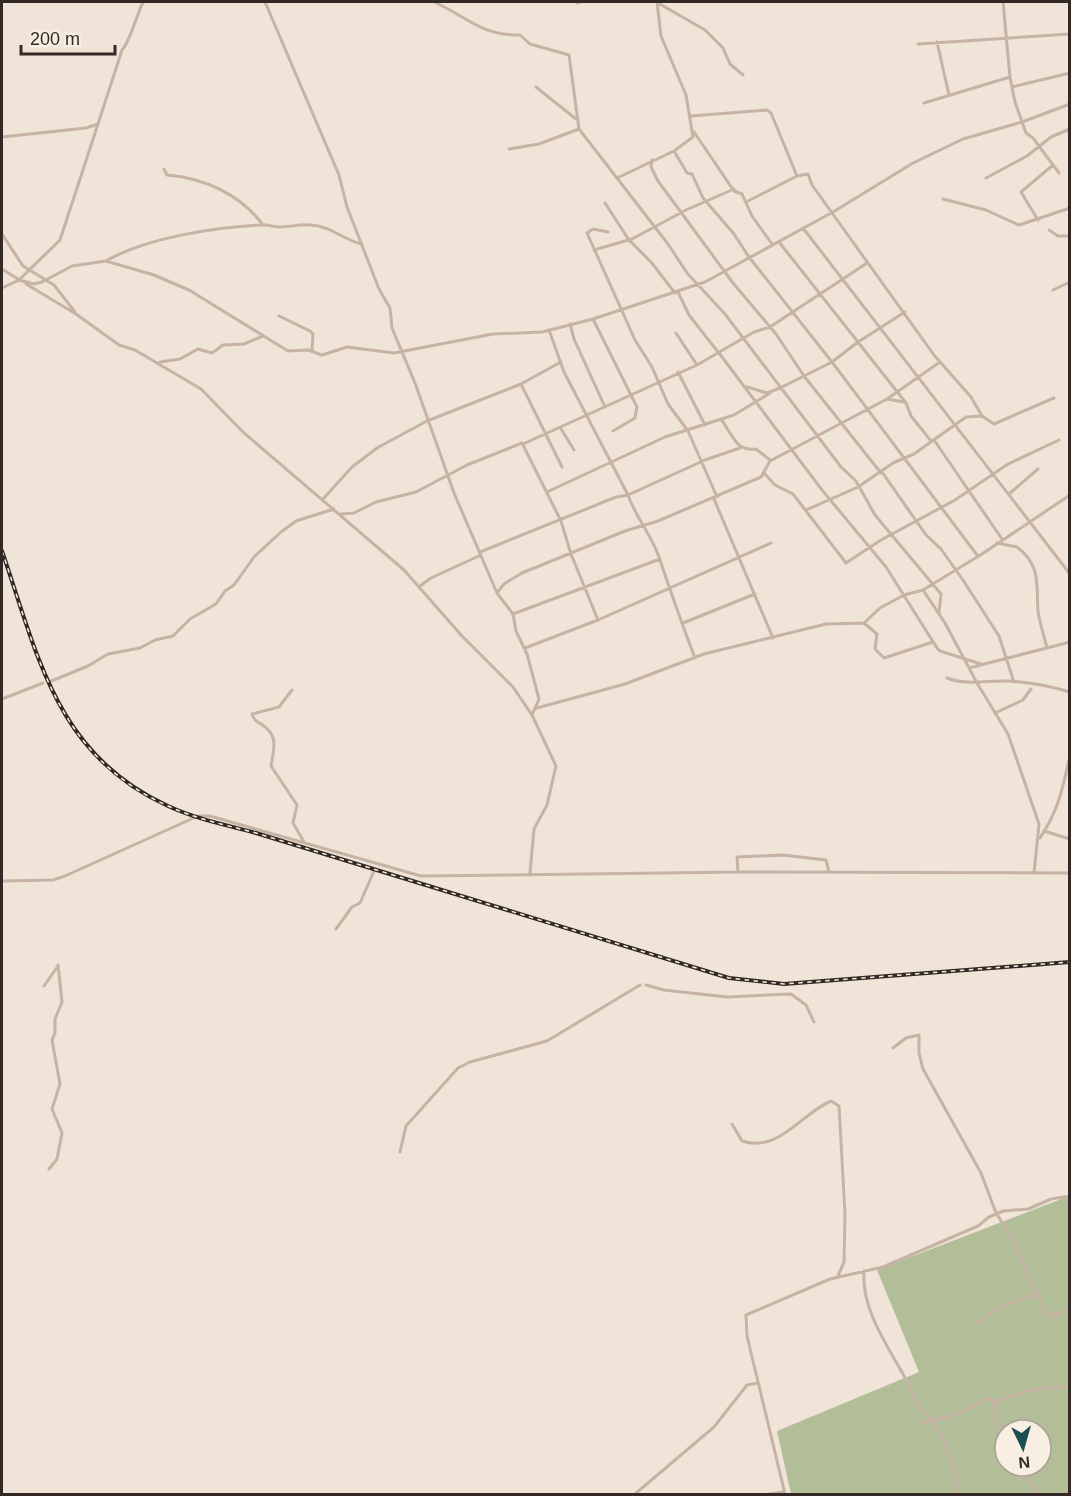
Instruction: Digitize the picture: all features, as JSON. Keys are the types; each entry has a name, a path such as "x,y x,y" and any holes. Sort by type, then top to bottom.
{"street":[{"path":"2,288 19,280 60,240 122,50 127,45 129,32 143,2"},
{"path":"265,2 339,175 347,207 379,289 390,308 392,328 447,476 497,592 513,614 516,631 524,648 539,699 532,715"},
{"path":"434,2 447,6 496,35 518,35 530,44 569,55 579,129 697,285 725,314 841,467 856,481 875,515 943,597 939,613"},
{"path":"657,2 705,30 723,48 730,64 743,75"},
{"path":"657,2 661,36 686,95 694,132 734,189 742,194 752,216 773,245"},
{"path":"1003,2 1010,77 1022,122 1038,148 1059,173"},
{"path":"918,44 1070,34"},
{"path":"938,42 949,95"},
{"path":"1012,87 1070,73"},
{"path":"924,103 1010,77"},
{"path":"536,87 577,120"},
{"path":"106,261 154,275 189,290 288,351 312,350 322,355 347,347 402,352 473,337 549,330 593,319 697,285 834,212 913,163 953,144 1070,104"},
{"path":"691,116 766,110 771,113 797,176"},
{"path":"2,137 86,128 98,124"},
{"path":"509,149 528,147 579,129"},
{"path":"986,178 1038,148 1051,137 1070,129"},
{"path":"617,178 674,151 690,141 694,132"},
{"path":"674,151 687,173 692,174 698,182 707,202 734,234 748,257 794,312 978,556"},
{"path":"652,160 651,167 658,182 770,327 804,376 844,423 954,568 999,636 1014,682"},
{"path":"1038,220 1021,192 1053,165"},
{"path":"164,169 167,176 185,178 228,191 258,216 263,225"},
{"path":"746,202 797,176 808,174 812,184 834,212 867,263 940,362 971,397 982,416 994,424 1054,398"},
{"path":"594,250 629,240 655,229 683,212 734,189"},
{"path":"943,199 986,210 1019,225 1070,208"},
{"path":"605,202 629,240 651,262 676,293 689,315 870,548 940,651 981,664"},
{"path":"19,280 34,284 48,280 72,266 106,261 123,250 153,242 189,234 263,225 278,227 309,224 332,230 362,244"},
{"path":"803,228 1070,574"},
{"path":"608,232 588,230 587,236 659,381 668,404 688,431 703,462 773,638"},
{"path":"1049,230 1058,236 1070,236"},
{"path":"2,234 14,255 30,270 48,280 61,292 76,314"},
{"path":"779,242 906,403 911,416 969,489 974,501 1002,539"},
{"path":"341,514 354,513 376,502 416,492 467,465 508,451 518,444 524,444 697,365 742,338 770,327 867,263"},
{"path":"2,269 76,314 119,345 135,350 201,389 243,432 341,514 420,586 462,636 513,687 532,715 556,766 547,805 534,829 530,873"},
{"path":"1053,290 1070,282"},
{"path":"548,492 664,437 734,415 770,393 832,362 858,342 905,312"},
{"path":"279,316 310,331 313,341 312,350"},
{"path":"593,319 637,408 636,416 613,431"},
{"path":"570,324 574,339 605,406"},
{"path":"549,330 561,362 628,495 634,513 645,524 695,658"},
{"path":"676,333 697,365"},
{"path":"159,363 180,358 198,349 212,353 223,345 244,344 264,336"},
{"path":"323,499 352,468 377,448 427,421 521,384 561,362"},
{"path":"497,592 512,579 645,524 658,522 761,477 771,461 887,399 940,362"},
{"path":"678,372 705,425"},
{"path":"521,384 562,467"},
{"path":"745,387 770,393"},
{"path":"887,399 906,403"},
{"path":"806,510 858,487 903,458 914,454 966,417 982,416"},
{"path":"721,419 740,448 748,451 756,448 771,461"},
{"path":"560,427 574,450"},
{"path":"763,472 775,485 789,490 826,534 844,563 941,508 993,474 1059,440"},
{"path":"524,444 561,521 571,554 598,620"},
{"path":"420,586 431,578 481,553 740,448"},
{"path":"1009,494 1038,468"},
{"path":"537,708 605,690 695,658 826,624 864,623 880,608 904,595 923,590 1070,495"},
{"path":"49,682 88,666 108,654 140,648 155,640 173,636 190,619 216,604 225,591 234,585 254,557 281,532 296,521 334,509"},
{"path":"524,648 598,620 740,559 771,543"},
{"path":"996,543 1017,547 1035,569 1040,591 1039,620 1047,648"},
{"path":"513,614 660,560"},
{"path":"923,590 939,613 1008,734 1037,818 1038,840 1034,873"},
{"path":"683,623 755,594"},
{"path":"864,623 877,634 875,649 884,658 933,642"},
{"path":"969,668 1070,642"},
{"path":"947,678 977,683 1014,682 1070,692"},
{"path":"2,699 43,683"},
{"path":"292,690 279,707 252,714 256,721 273,733 275,740 271,766 297,805 293,823 305,843"},
{"path":"995,713 1023,700 1031,690"},
{"path":"1038,840 1058,808 1070,756"},
{"path":"2,881 53,880 198,816 225,819 421,876 738,872 1070,873"},
{"path":"1044,831 1070,838"},
{"path":"738,872 737,857 769,855 826,860 829,872"},
{"path":"336,929 352,907 360,903 374,871"},
{"path":"44,986 58,965 62,1002 56,1016 56,1033 52,1040 60,1084 52,1109 62,1133 57,1159 49,1169"},
{"path":"400,1152 406,1126 458,1068 470,1062 547,1041 637,990 640,985"},
{"path":"646,985 664,990 727,997 791,994 806,1005 814,1022"},
{"path":"893,1048 906,1038 919,1035 919,1053 923,1069 981,1173 996,1213 1009,1233 1047,1316 1070,1310"},
{"path":"732,1124 742,1141 755,1143 784,1134 831,1101 839,1106 845,1225 844,1262 838,1276"},
{"path":"769,1494 784,1493 745,1327 746,1315 838,1276 884,1268 978,1226 996,1213 1028,1209 1051,1199 1070,1196"},
{"path":"864,1270 863,1284 868,1305 914,1398 925,1416 934,1420"},
{"path":"977,1323 1000,1307 1037,1294"},
{"path":"635,1494 714,1427 747,1385 756,1386 759,1382"},
{"path":"923,1424 961,1413 985,1399 993,1401 1046,1387 1070,1386"},
{"path":"993,1401 997,1418"},
{"path":"934,1420 937,1431 949,1449 956,1487 954,1494"},
{"path":"1024,1478 1039,1494"}],"green space":[{"path":"1069,1196 1069,1494 791,1494 777,1431 919,1372 877,1270"}],"railway":[{"path":"2,551 41,664 56,699 76,731 100,759 130,785 179,811 729,978 784,984 1070,962"}]}
